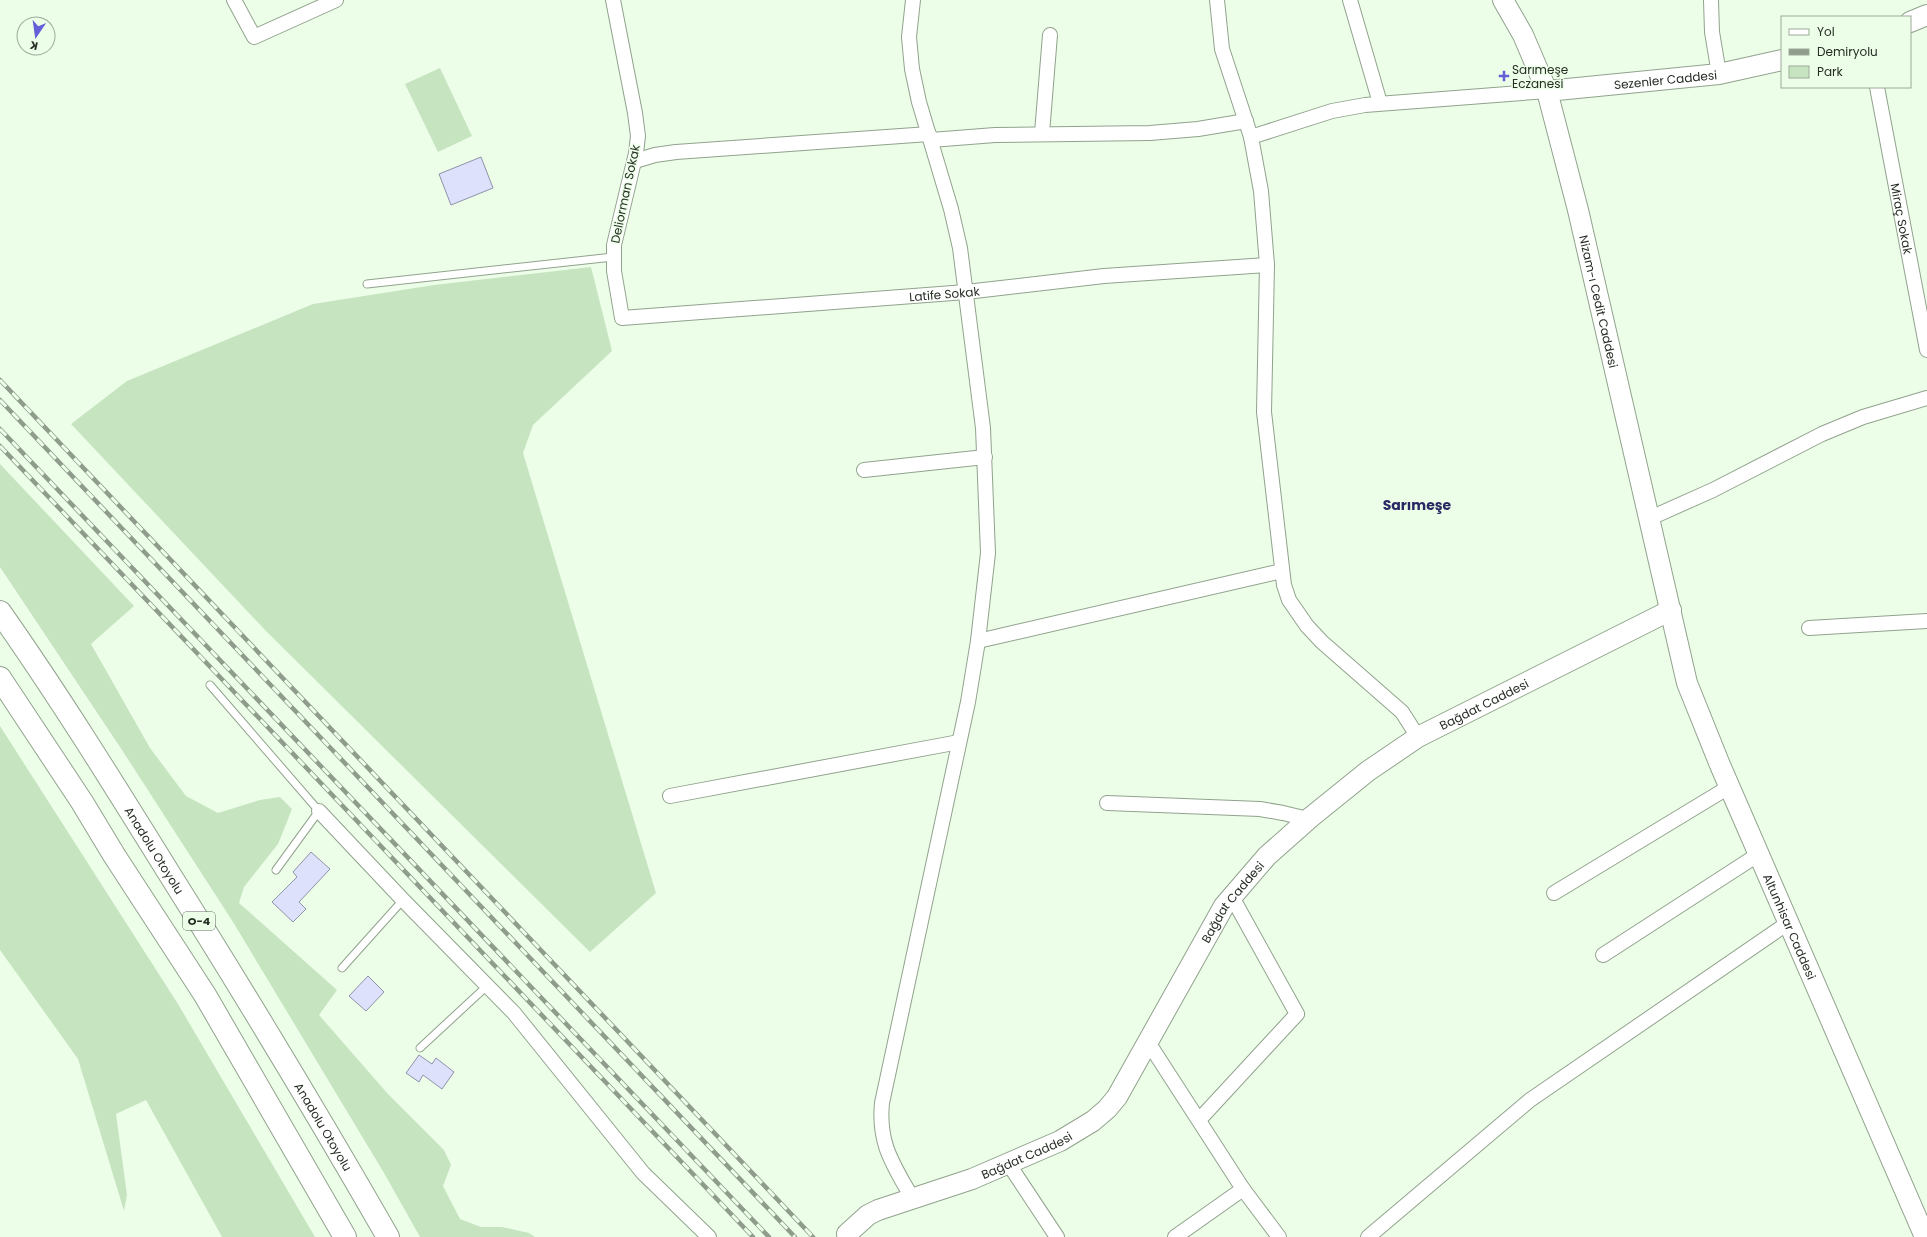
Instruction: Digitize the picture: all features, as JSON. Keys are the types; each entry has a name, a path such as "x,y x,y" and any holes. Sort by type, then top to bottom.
{"highway":[{"name":"Anadolu Otoyolu","path":"0,612 78,729 239,985 332,1138 388,1237"},
{"name":"O-4","path":"0,678 82,802 114,856 205,995 346,1237"}],"street":[{"path":"234,0 254,37 336,0"},
{"name":"Deliorman Sokak","path":"613,0 635,113 638,136 635,161 618,224 613,257 622,318"},
{"path":"912,1198 884,1145 881,1132 882,1103 968,702 978,641 988,553 983,428 966,292 951,209 915,85 910,52 913,0"},
{"path":"1217,0 1222,50 1252,137 1261,191 1267,265 1264,412 1282,570 1289,600 1322,642 1402,712 1418,737"},
{"path":"1350,0 1380,103"},
{"name":"Nizam-ı Cedit Caddesi","path":"1503,0 1523,35 1547,91 1578,210 1648,519 1671,610"},
{"path":"1711,0 1712,32 1719,74"},
{"path":"1911,22 1927,15"},
{"path":"1042,133 1050,35"},
{"name":"Sezenler Caddesi","path":"1547,91 1719,74 1781,60"},
{"name":"Miraç Sokak","path":"1877,88 1927,350"},
{"path":"1252,137 1332,111 1380,103 1547,91"},
{"path":"635,161 655,155 676,152 930,137 1042,133 1150,133 1198,129 1246,121"},
{"name":"Latife Sokak","path":"622,318 966,292 1104,276 1267,265"},
{"path":"1648,519 1713,490 1822,434 1864,417 1927,398"},
{"path":"864,470 985,456"},
{"path":"978,641 1282,570"},
{"name":"Bağdat Caddesi","path":"847,1234 868,1215 878,1210 972,1179 1060,1141 1093,1121 1107,1109 1117,1096 1210,928 1232,896 1267,856 1308,819 1368,771 1418,737 1671,610"},
{"name":"Altunhisar Caddesi","path":"1671,610 1687,683 1788,923 1926,1237"},
{"path":"1809,628 1927,621"},
{"path":"670,796 959,742"},
{"path":"1554,893 1730,787"},
{"path":"1107,804 1260,809 1308,819"},
{"path":"320,812 403,900 514,1013 643,1173 709,1237"},
{"path":"1603,955 1759,854"},
{"path":"1199,1120 1297,1014 1232,896"},
{"path":"1368,1237 1530,1100 1788,923"},
{"path":"1148,1042 1244,1189 1279,1237"},
{"path":"1008,1163 1057,1237"},
{"path":"1175,1237 1244,1189"}],"lane":[{"path":"367,284 613,257"},
{"path":"210,685 320,812 276,870"},
{"path":"342,968 403,900"},
{"path":"420,1048 488,985"}],"green space":[{"path":"440,68 472,136 438,152 405,84"},
{"path":"591,267 612,351 533,425 523,453 656,893 590,952 266,631 71,424 127,381 313,304 434,285"},
{"path":"0,464 134,606 91,644 150,748 186,796 218,813 260,800 280,797 292,809 278,844 244,887 239,903 337,990 319,1015 388,1094 444,1150 451,1165 443,1186 460,1219 481,1227 502,1227 529,1233 535,1237 420,1237 384,1173 233,922 122,750 0,567"},
{"path":"0,726 178,1004 315,1237 222,1237 146,1100 116,1114 127,1195 124,1211 78,1059 0,950"}],"building":[{"path":"481,157 493,188 451,205 439,174"},
{"path":"311,852 330,869 299,902 306,909 293,922 272,902 297,877 293,872"},
{"path":"368,976 384,992 366,1011 349,996"},
{"path":"419,1055 432,1064 436,1058 454,1072 442,1089 423,1075 419,1082 406,1073"}],"railway":[{"path":"0,380 813,1237"},
{"path":"0,400 795,1237"},
{"path":"0,429 769,1237"},
{"path":"0,446 753,1237"}],"place":[{"name":"Sarımeşe Eczanesi","path":"1504,76"}],"district":[{"name":"Sarımeşe","path":"1417,505"}]}
